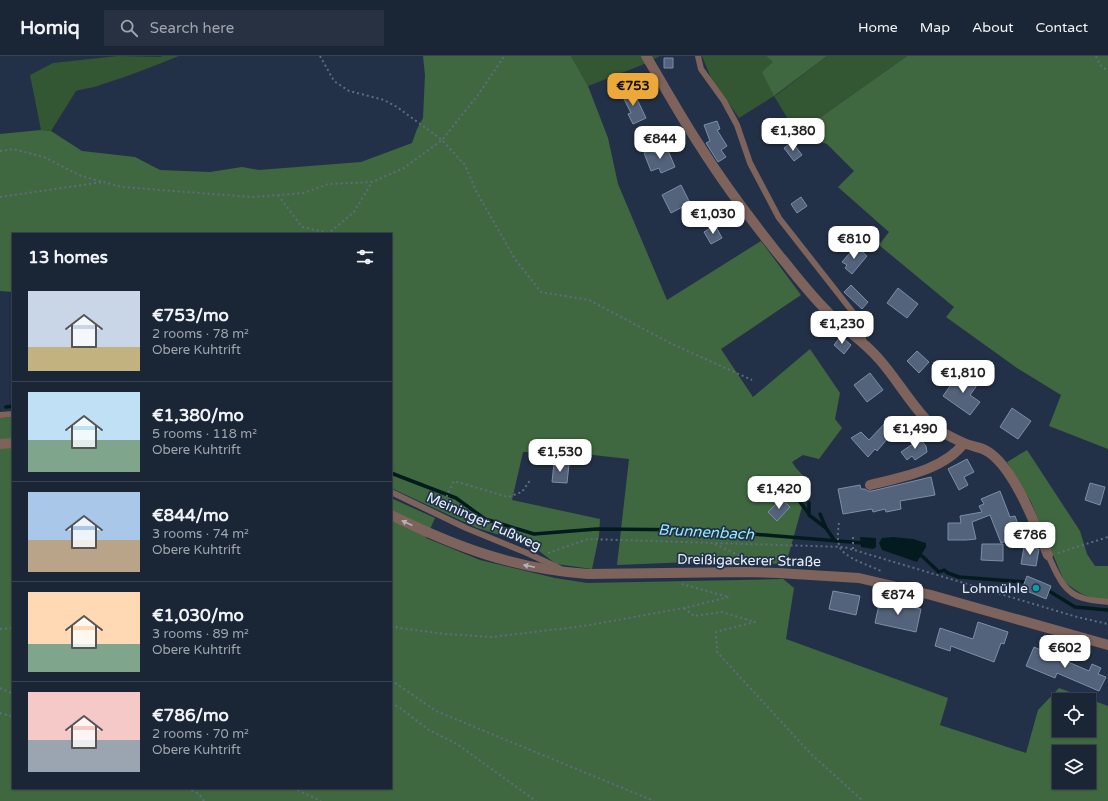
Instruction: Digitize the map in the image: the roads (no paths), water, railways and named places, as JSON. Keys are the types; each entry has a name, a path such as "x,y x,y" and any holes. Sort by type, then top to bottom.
{"street":[{"path":"646,56 700,146 733,194 779,254 826,310 846,330 865,343 924,418 935,427 964,443 985,450 998,458 1006,469 1029,510 1048,555"},
{"path":"0,444 12,442"},
{"path":"870,485 917,472 952,455 959,450 964,443"},
{"name":"Dreißigackerer Straße","path":"392,515 444,539 498,559 532,567 588,574 772,572 859,578 931,595 1108,645"}],"lane":[{"path":"698,56 701,68 724,101 737,125 750,163 779,218 855,316 865,343"},
{"path":"0,415 12,414"},
{"name":"Meininger Fußweg","path":"392,492 466,528 527,553 567,572"},
{"path":"1048,555 1065,587 1082,598 1108,602"}],"waterway":[{"name":"Brunnenbach","path":"6,407 12,406"},
{"name":"Brunnenbach","path":"392,473 456,498 485,519 534,534 597,529 702,530 863,543"},
{"path":"794,494 809,514"},
{"path":"809,503 809,515 826,528"},
{"path":"820,514 826,528 835,541"},
{"name":"Brunnenbach","path":"918,555 922,556 939,572 944,570 959,577 1025,582"},
{"name":"Brunnenbach","path":"1049,591 1075,607 1108,610"}],"place":[{"name":"Lohmühle","path":"1036,588"}]}
